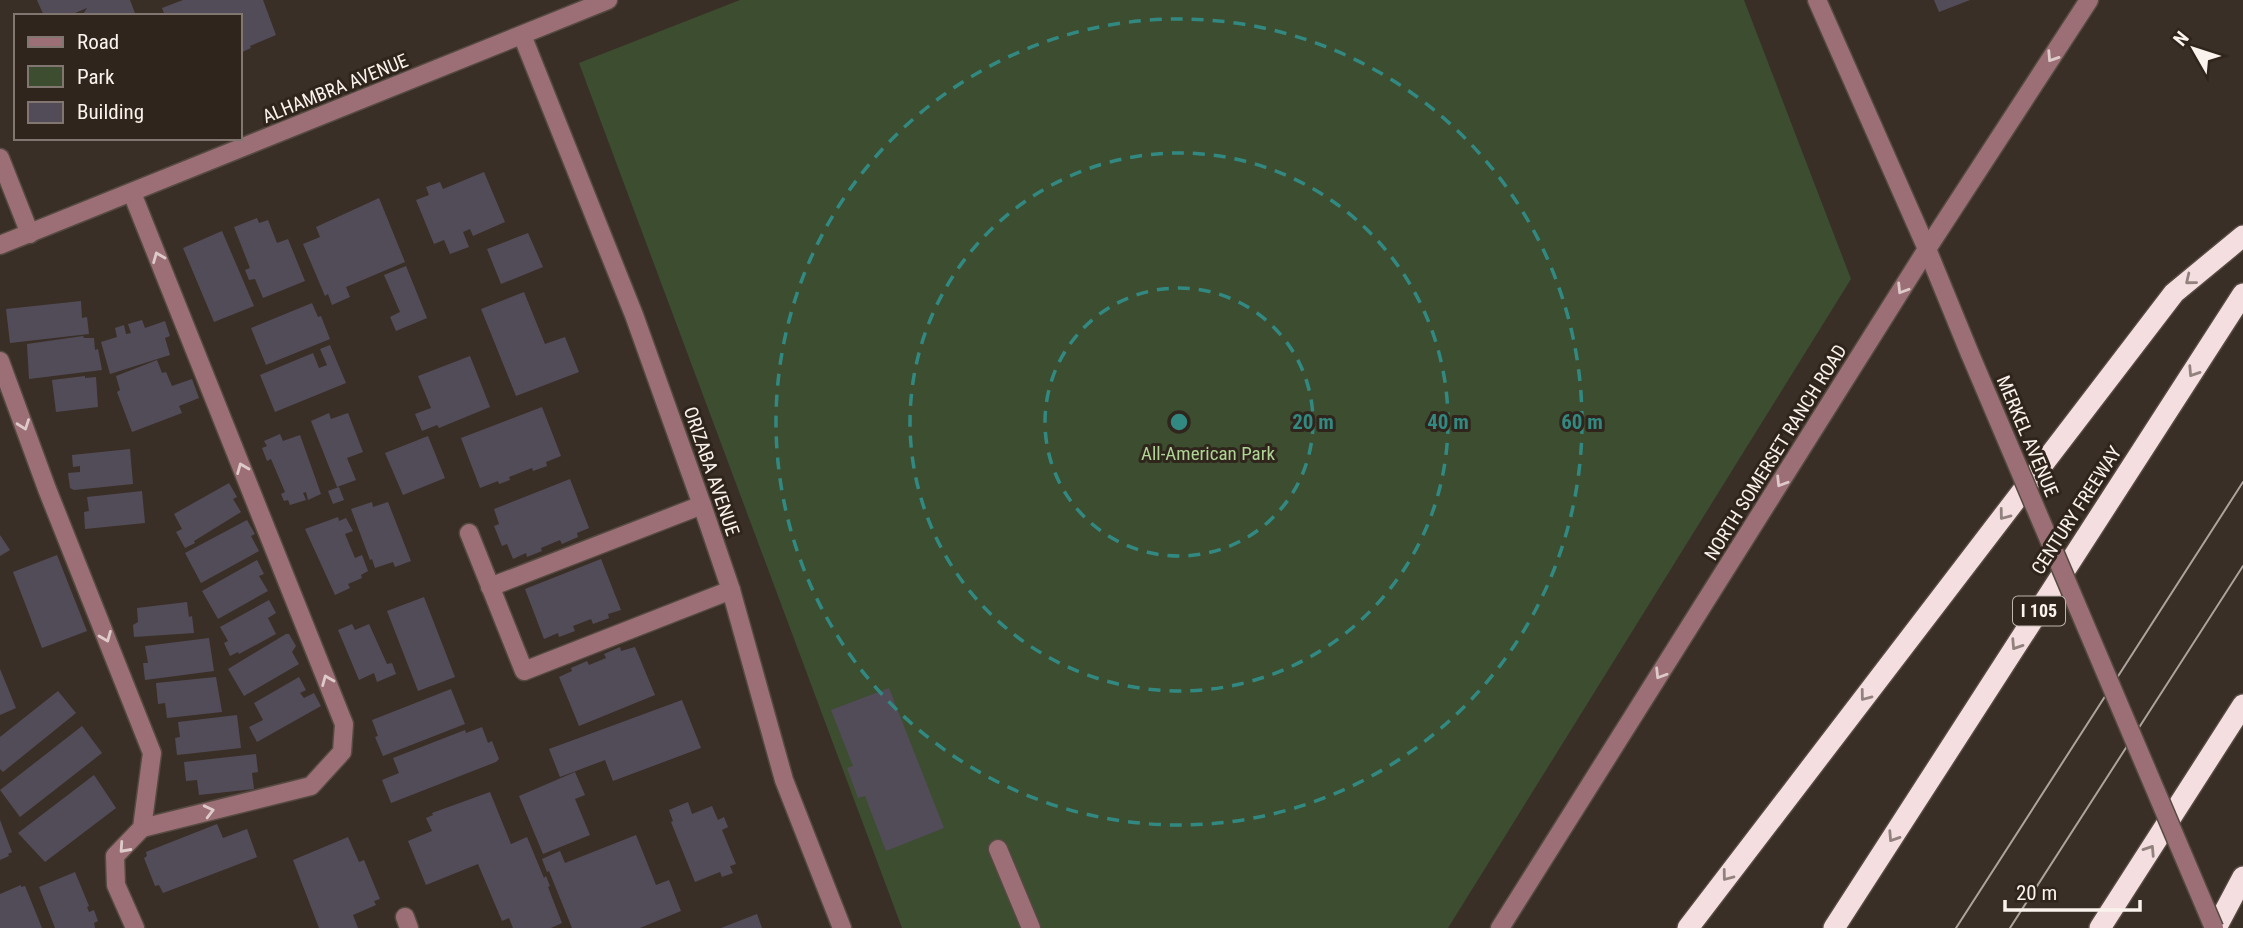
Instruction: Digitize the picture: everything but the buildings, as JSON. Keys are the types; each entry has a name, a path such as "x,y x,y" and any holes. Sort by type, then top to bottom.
{"highway":[{"path":"1688,928 2174,293 2243,236"},
{"name":"CENTURY FREEWAY","path":"1834,928 2243,294"},
{"path":"2100,928 2243,705"},
{"path":"2215,928 2243,877"}],"street":[{"name":"ALHAMBRA AVENUE","path":"0,245 608,0"},
{"name":"MERKEL AVENUE","path":"1817,0 1927,249 2215,928"},
{"name":"NORTH SOMERSET RANCH ROAD","path":"1500,928 1927,249 2090,0"},
{"name":"ORIZABA AVENUE","path":"522,35 634,315 731,590 784,780 842,928"},
{"path":"0,158 30,234"},
{"path":"132,193 344,724 342,752 312,786 142,828 116,856 116,885 135,928"},
{"path":"0,361 47,489 152,753 142,828"},
{"path":"490,587 702,505"},
{"path":"468,533 524,671 731,590"},
{"path":"998,849 1031,928"}],"green space":[{"name":"All-American Park","path":"740,0 1744,0 1851,279 1448,928 902,928 579,63"}],"tram line":[{"path":"1956,928 2243,482"},
{"path":"2010,928 2243,566"}]}
